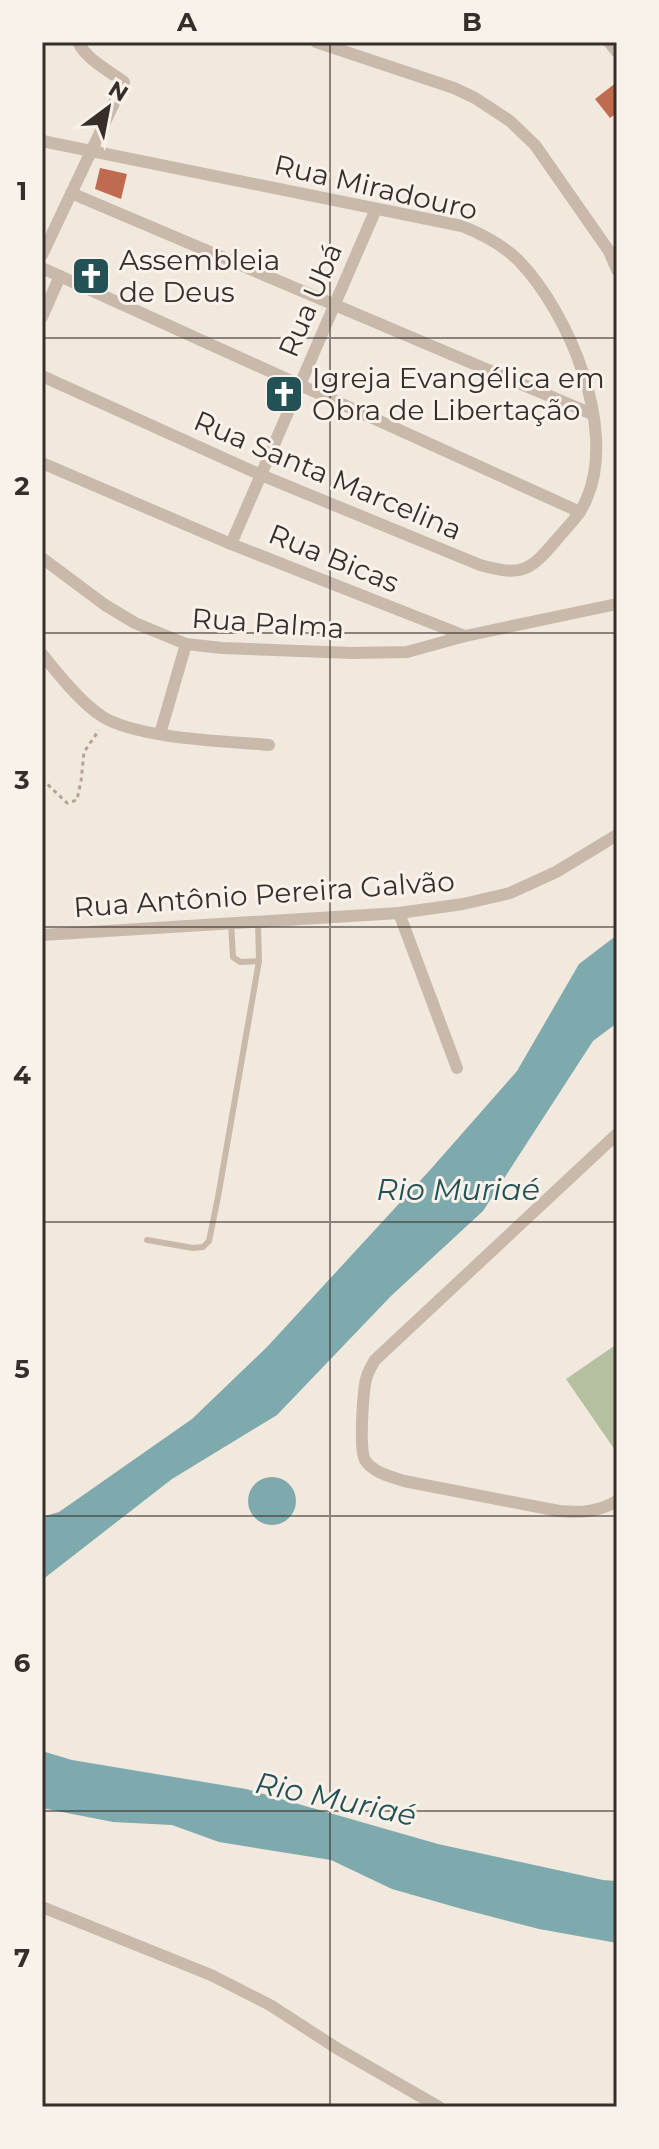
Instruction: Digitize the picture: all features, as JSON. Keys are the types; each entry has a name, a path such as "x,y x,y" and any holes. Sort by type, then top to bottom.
{"street":[{"path":"42,255 124,82 96,62 78,42"},
{"path":"316,42 454,88 510,121 535,145 609,251 617,270"},
{"path":"609,42 617,52"},
{"name":"Rua Miradouro","path":"42,141 462,226 484,235 517,259 538,284 563,323 583,369 597,452 588,495 580,512"},
{"path":"71,193 592,414"},
{"name":"Rua Ubá","path":"231,544 376,209"},
{"path":"42,268 580,512"},
{"path":"42,317 60,276"},
{"name":"Rua Santa Marcelina","path":"42,376 261,475 480,565 506,572 539,561 580,512"},
{"name":"Rua Bicas","path":"42,463 231,544 465,636"},
{"name":"Rua Palma","path":"42,558 105,605 135,623 186,644 264,651 394,653 465,636"},
{"path":"465,636 617,604"},
{"path":"160,734 186,644"},
{"path":"42,654 82,699 122,726 160,734 269,745"},
{"name":"Rua Antônio Pereira Galvão","path":"42,935 399,913 463,904 510,893 556,872 617,835"},
{"path":"399,913 457,1068"},
{"path":"617,1134 375,1360 365,1382 362,1447 365,1460 372,1467 404,1481 579,1513 594,1511 617,1501"},
{"path":"42,1907 211,1975 270,2005 338,2049 439,2107"}],"lane":[{"path":"147,1240 193,1248 203,1247 209,1241 259,961 258,922"},
{"path":"231,923 233,957 240,962 259,961"}],"path":[{"path":"42,779 67,803 77,800 84,752 106,718"}],"green space":[{"path":"617,1344 617,1453 566,1379"}],"water":[{"name":"Rio Muriaé","path":"617,935 617,1023 593,1041 483,1211 391,1296 277,1415 172,1479 42,1580 42,1517 59,1512 192,1419 267,1347 517,1071 579,964"},
{"path":"272,1477 289,1484 296,1501 289,1518 272,1525 255,1518 248,1501 255,1484"},
{"name":"Rio Muriaé","path":"42,1751 72,1760 246,1789 438,1844 617,1881 617,1943 539,1929 392,1889 331,1860 219,1842 172,1825 113,1822 42,1808"}],"building":[{"path":"617,82 617,113 610,118 595,99"},
{"path":"100,168 127,174 121,199 95,189"}],"place":[{"name":"Assembleia de Deus","path":"91,276"},
{"name":"Igreja Evangélica em Obra de Libertação","path":"284,394"}]}
